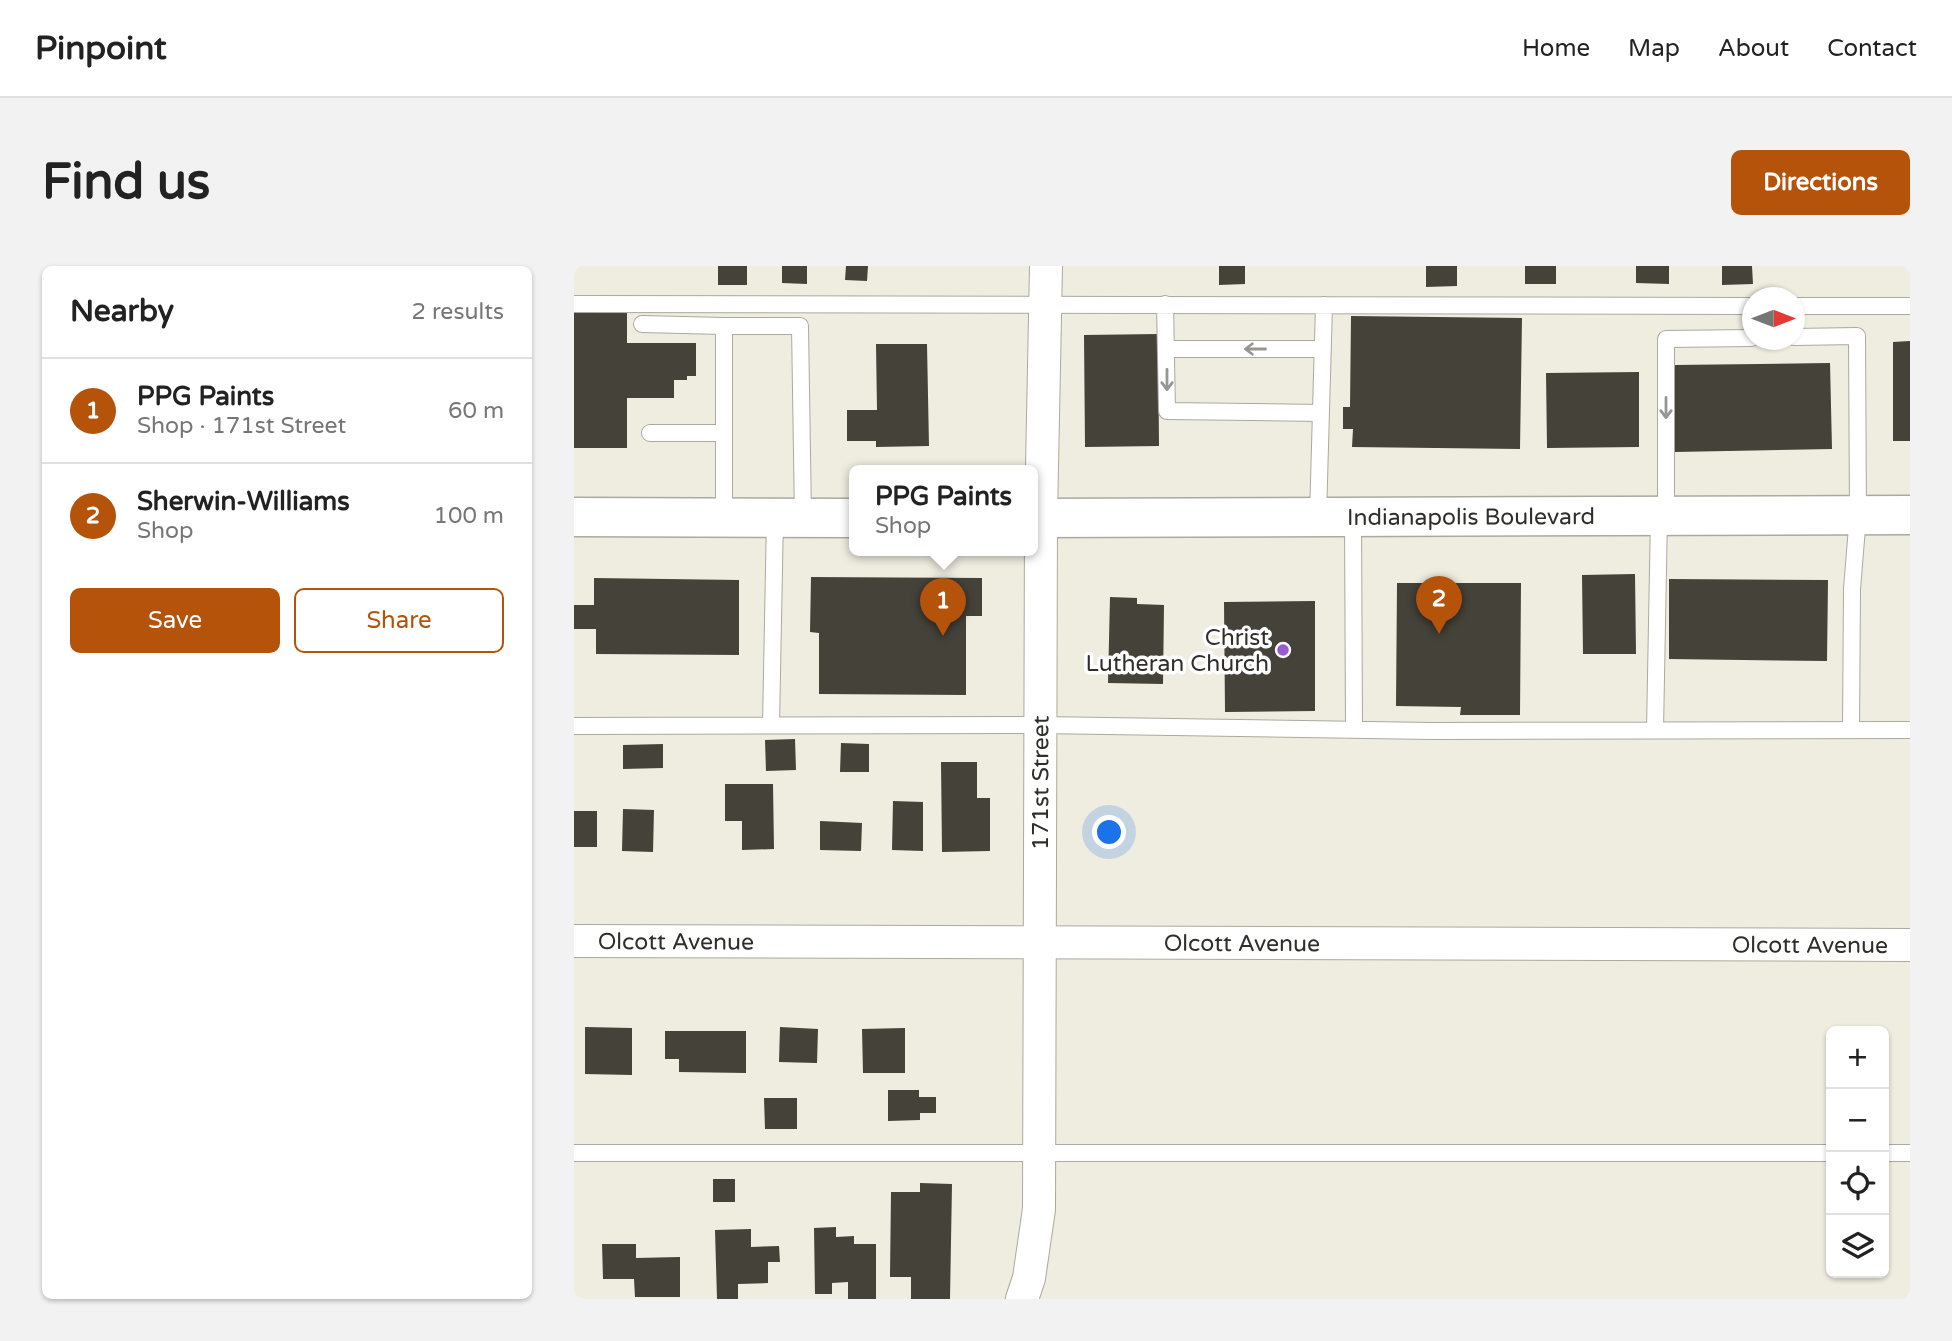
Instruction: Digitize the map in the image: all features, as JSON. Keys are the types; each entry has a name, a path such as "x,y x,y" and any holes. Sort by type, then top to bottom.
{"main road":[{"name":"Indianapolis Boulevard","path":"1038,518 1910,515"},
{"path":"574,517 849,518"}],"street":[{"name":"171st Street","path":"1038,491 1046,266"},
{"name":"171st Street","path":"1022,1299 1029,1278 1039,1209 1038,556"},
{"name":"Olcott Avenue","path":"574,941 1910,945"}],"lane":[{"path":"574,304 1742,306"},
{"path":"1166,304 1167,411 1321,412"},
{"path":"1324,305 1321,412 1336,517 1354,730"},
{"path":"1805,306 1910,306"},
{"path":"642,324 800,327 789,517 771,725"},
{"path":"724,326 724,517"},
{"path":"1805,337 1857,336 1858,515 1852,589 1851,730"},
{"path":"1655,730 1666,339 1742,338"},
{"path":"1167,349 1323,349"},
{"path":"650,433 724,433"},
{"path":"574,726 1040,725 1354,730 1910,730"},
{"path":"574,1153 1826,1153"},
{"path":"1889,1153 1910,1153"}],"building":[{"path":"718,266 747,266 747,285 718,285"},
{"path":"782,266 807,266 807,284 782,283"},
{"path":"846,266 868,266 867,281 845,280"},
{"path":"1219,266 1245,266 1245,284 1219,285"},
{"path":"1426,266 1457,266 1457,286 1426,287"},
{"path":"1525,266 1556,266 1556,284 1525,284"},
{"path":"1636,266 1669,266 1669,284 1636,283"},
{"path":"1722,266 1752,266 1753,284 1722,285"},
{"path":"574,311 627,311 627,343 696,343 696,376 687,376 687,380 674,380 674,398 627,398 627,448 574,448"},
{"path":"1351,316 1522,318 1520,449 1352,447 1353,429 1343,429 1343,407 1350,407"},
{"path":"1158,334 1159,446 1085,447 1084,335"},
{"path":"1910,341 1910,441 1893,441 1893,342"},
{"path":"876,344 927,344 929,446 876,447 876,441 847,441 847,410 877,410"},
{"path":"1830,363 1832,449 1675,452 1674,365"},
{"path":"1639,372 1639,447 1547,448 1546,373"},
{"path":"1635,574 1636,654 1583,654 1582,575"},
{"path":"811,577 982,578 982,616 966,616 966,695 819,694 819,633 810,632"},
{"path":"594,578 739,580 739,655 596,654 596,629 574,629 574,605 594,605"},
{"path":"1669,579 1828,580 1827,661 1669,659"},
{"path":"1397,583 1521,583 1520,715 1460,715 1461,707 1396,706"},
{"path":"1110,597 1137,598 1137,604 1164,605 1163,684 1108,683"},
{"path":"1315,601 1315,711 1225,712 1224,602"},
{"path":"795,739 796,770 766,771 765,740"},
{"path":"841,743 869,744 869,772 840,772"},
{"path":"663,744 663,768 623,769 623,745"},
{"path":"941,762 977,762 977,798 990,798 990,851 942,852"},
{"path":"725,784 773,784 774,849 742,850 742,821 725,821"},
{"path":"893,801 923,802 923,851 892,850"},
{"path":"623,809 654,810 653,852 622,851"},
{"path":"574,811 597,811 597,847 574,847"},
{"path":"820,821 862,823 861,851 820,850"},
{"path":"585,1027 632,1028 632,1075 585,1074"},
{"path":"780,1027 818,1029 817,1063 779,1062"},
{"path":"905,1028 905,1073 863,1073 862,1029"},
{"path":"665,1031 746,1031 746,1073 679,1072 679,1059 665,1059"},
{"path":"888,1090 919,1090 919,1097 936,1097 936,1113 920,1113 920,1120 888,1121"},
{"path":"764,1098 797,1098 797,1129 765,1129"},
{"path":"713,1179 735,1179 735,1202 713,1202"},
{"path":"920,1183 952,1184 950,1299 911,1299 911,1277 890,1277 891,1192 920,1192"},
{"path":"836,1227 836,1237 854,1236 854,1244 876,1244 876,1299 848,1299 848,1282 832,1283 832,1294 815,1294 814,1228"},
{"path":"751,1229 751,1247 779,1246 780,1262 768,1262 768,1283 738,1284 738,1299 717,1299 715,1230"},
{"path":"602,1244 636,1244 636,1258 680,1257 680,1297 635,1297 634,1279 603,1279"}],"place":[{"name":"Sherwin-Williams","path":"1439,634"},
{"name":"PPG Paints","path":"943,636"},
{"name":"Christ Lutheran Church","path":"1283,650"}]}
